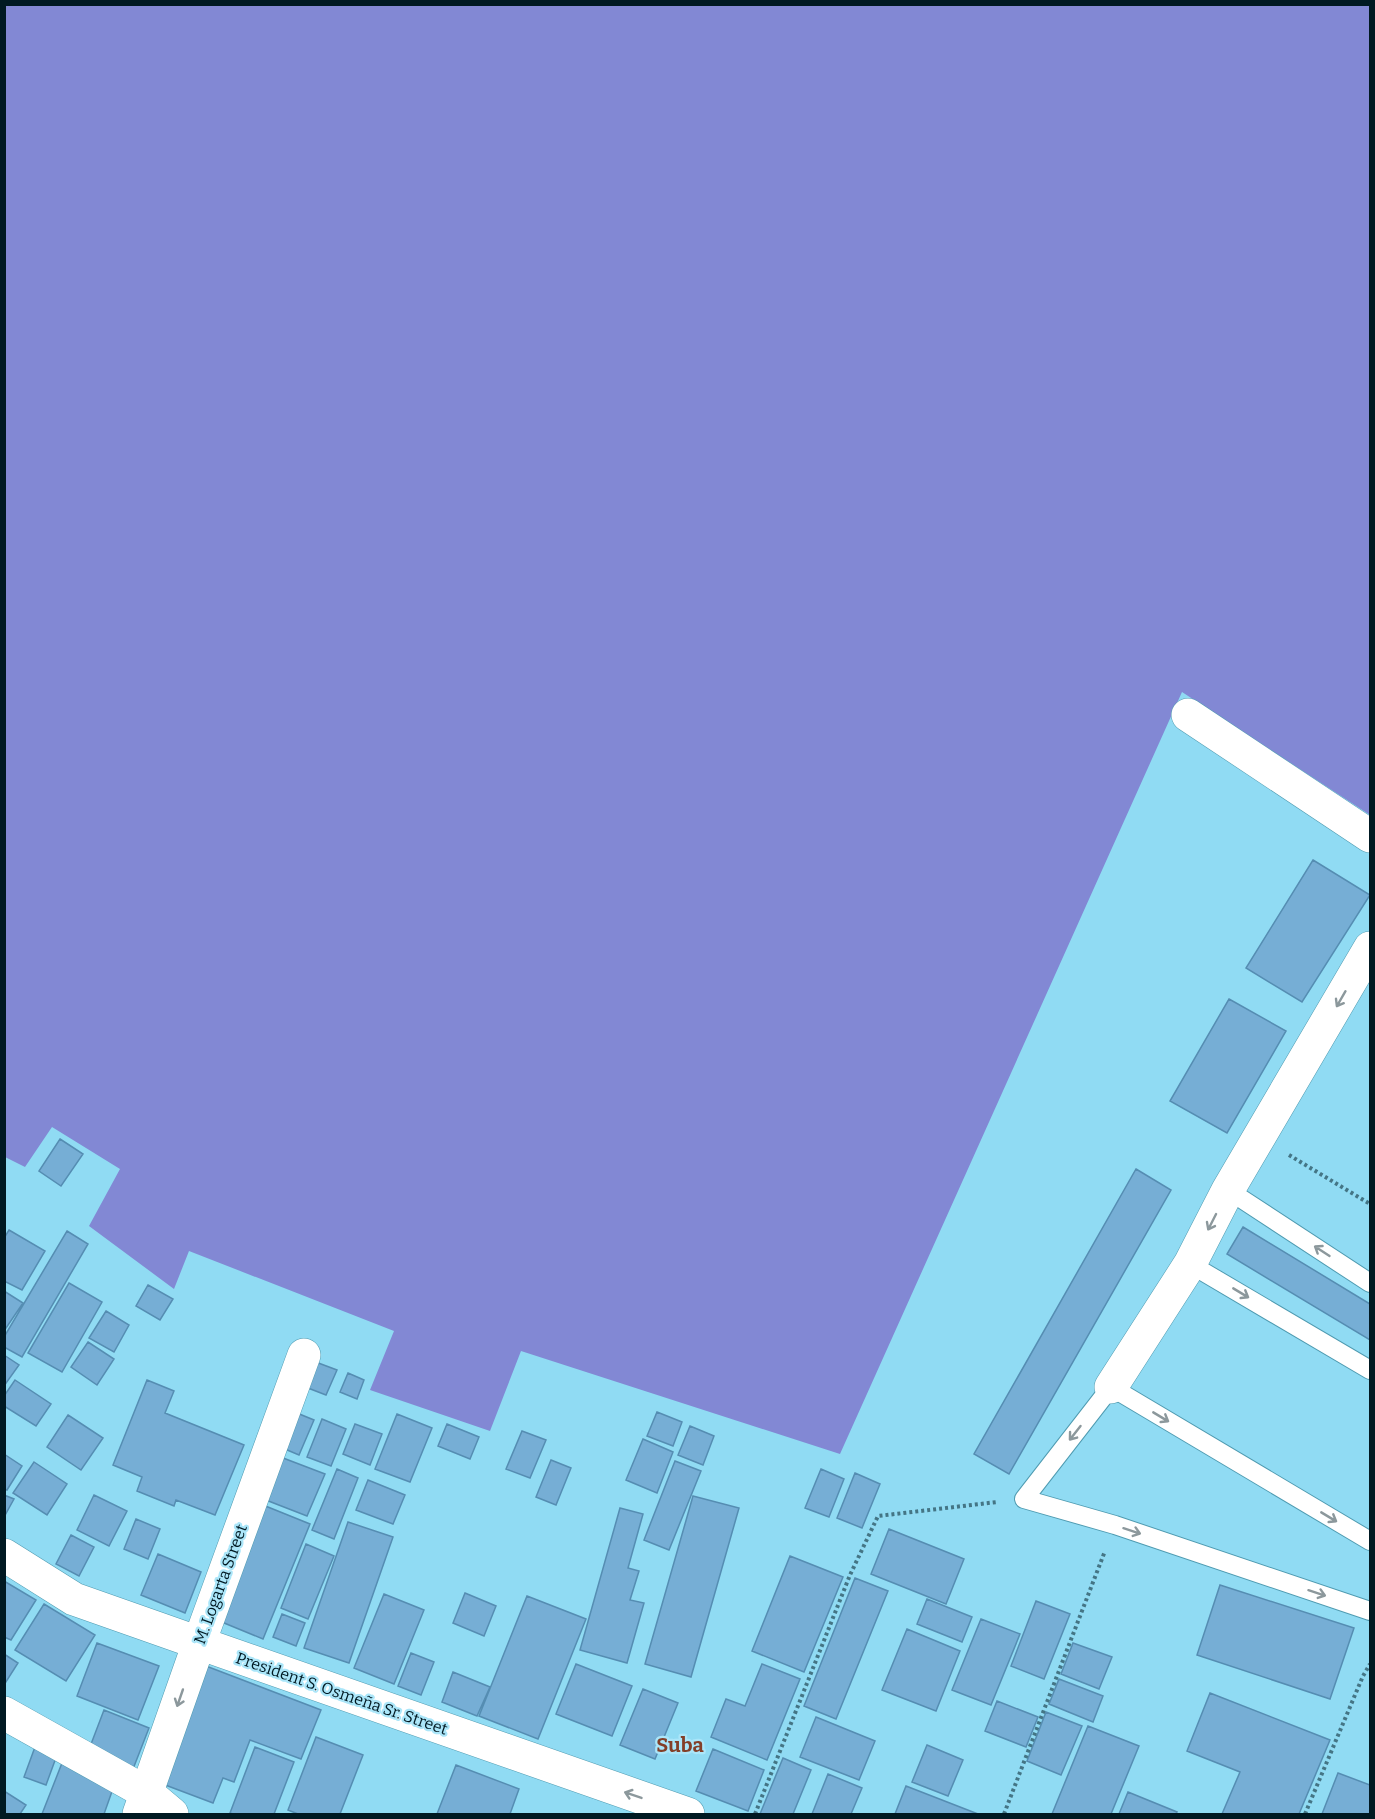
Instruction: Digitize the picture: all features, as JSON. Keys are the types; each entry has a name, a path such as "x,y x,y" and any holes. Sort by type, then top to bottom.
{"street":[{"path":"1188,715 1371,836"},
{"path":"1111,1387 1190,1264 1228,1190 1371,948"},
{"name":"M. Logarta Street","path":"143,1804 199,1642 304,1355"},
{"name":"President S. Osmeña Sr. Street","path":"4,1555 74,1599 688,1815"},
{"path":"4,1713 143,1804 172,1815"}],"lane":[{"path":"1228,1190 1371,1283"},
{"path":"1190,1264 1371,1370"},
{"path":"1371,1541 1111,1387 1024,1499 1115,1525 1371,1611"}],"path":[{"path":"1260,1138 1371,1204"},
{"path":"755,1815 850,1575 878,1516 1024,1499"},
{"path":"1004,1815 1115,1525"},
{"path":"1305,1815 1363,1676 1371,1664"}],"water":[{"path":"4,5 1370,5 1370,815 1182,692 840,1454 521,1351 490,1431 370,1390 394,1331 189,1251 174,1289 89,1226 120,1169 52,1127 25,1167 5,1157"}],"building":[{"path":"1313,860 1370,895 1302,1002 1246,968"},
{"path":"1229,999 1286,1031 1227,1133 1170,1101"},
{"path":"60,1139 83,1154 61,1186 39,1171"},
{"path":"1136,1169 1171,1190 1009,1474 974,1454"},
{"path":"1243,1227 1370,1304 1370,1340 1227,1254"},
{"path":"9,1230 45,1251 22,1290 4,1281 4,1238"},
{"path":"67,1231 88,1244 22,1357 4,1347 4,1337"},
{"path":"69,1283 102,1302 62,1372 28,1353"},
{"path":"148,1285 173,1299 160,1320 136,1306"},
{"path":"4,1291 23,1303 4,1331"},
{"path":"106,1311 129,1325 114,1352 89,1338"},
{"path":"88,1342 114,1359 97,1385 71,1367"},
{"path":"4,1355 19,1365 4,1386"},
{"path":"305,1358 337,1370 326,1395 295,1383"},
{"path":"348,1373 364,1380 357,1399 340,1392"},
{"path":"15,1380 51,1404 36,1426 4,1406 4,1396"},
{"path":"147,1380 174,1391 165,1413 244,1445 215,1515 176,1500 174,1506 137,1491 142,1477 113,1465"},
{"path":"287,1409 314,1420 299,1455 273,1444"},
{"path":"657,1412 682,1422 673,1446 647,1436"},
{"path":"397,1414 432,1428 410,1482 375,1469"},
{"path":"68,1415 103,1438 81,1470 47,1447"},
{"path":"322,1419 346,1429 331,1466 307,1457"},
{"path":"355,1424 382,1434 370,1465 343,1454"},
{"path":"447,1424 479,1437 470,1459 438,1446"},
{"path":"690,1426 714,1436 703,1465 678,1455"},
{"path":"522,1431 546,1440 530,1478 506,1469"},
{"path":"643,1439 673,1452 657,1493 626,1480"},
{"path":"270,1453 325,1474 307,1516 253,1495"},
{"path":"4,1454 22,1466 7,1490 4,1489"},
{"path":"551,1460 571,1468 556,1505 536,1497"},
{"path":"675,1461 701,1471 669,1550 644,1540"},
{"path":"34,1462 67,1484 47,1515 13,1493"},
{"path":"337,1469 358,1478 334,1539 312,1530"},
{"path":"821,1469 844,1479 829,1517 805,1508"},
{"path":"855,1473 880,1484 862,1528 837,1518"},
{"path":"368,1480 405,1495 393,1524 356,1510"},
{"path":"4,1495 14,1499 4,1517"},
{"path":"94,1495 127,1511 109,1546 77,1530"},
{"path":"693,1496 739,1508 691,1677 645,1664"},
{"path":"258,1503 310,1524 263,1639 212,1618"},
{"path":"620,1508 643,1514 628,1568 639,1571 630,1600 644,1603 627,1663 580,1650"},
{"path":"136,1519 160,1529 148,1559 124,1549"},
{"path":"348,1522 393,1537 349,1663 304,1648"},
{"path":"889,1529 964,1559 946,1604 871,1574"},
{"path":"71,1535 94,1547 79,1576 56,1564"},
{"path":"306,1544 334,1556 308,1619 281,1608"},
{"path":"158,1554 201,1572 185,1613 141,1595"},
{"path":"790,1556 843,1577 804,1672 752,1651"},
{"path":"855,1578 888,1591 836,1719 804,1706"},
{"path":"4,1581 36,1600 11,1640 4,1637"},
{"path":"1220,1585 1354,1628 1330,1699 1197,1655"},
{"path":"465,1593 496,1606 484,1636 453,1623"},
{"path":"384,1594 424,1610 394,1684 354,1668"},
{"path":"527,1596 586,1619 538,1739 479,1716"},
{"path":"927,1599 972,1617 962,1642 917,1624"},
{"path":"1036,1601 1070,1614 1044,1679 1011,1666"},
{"path":"44,1604 95,1635 66,1681 15,1650"},
{"path":"282,1614 305,1623 296,1646 273,1637"},
{"path":"981,1619 1020,1634 991,1705 952,1690"},
{"path":"907,1629 960,1651 936,1711 882,1690"},
{"path":"97,1643 159,1666 138,1720 77,1696"},
{"path":"1073,1643 1112,1657 1099,1689 1061,1674"},
{"path":"411,1653 434,1662 421,1695 398,1686"},
{"path":"4,1654 18,1663 4,1685"},
{"path":"576,1664 632,1686 612,1736 556,1714"},
{"path":"762,1664 800,1679 767,1760 711,1737 726,1699 745,1706"},
{"path":"206,1666 321,1710 301,1759 250,1740 234,1782 223,1778 213,1803 160,1783"},
{"path":"453,1672 490,1687 477,1716 442,1702"},
{"path":"1059,1679 1103,1696 1093,1722 1049,1704"},
{"path":"643,1689 678,1703 655,1759 620,1745"},
{"path":"1210,1693 1330,1740 1299,1814 1222,1814 1240,1772 1187,1751"},
{"path":"997,1701 1038,1717 1026,1747 985,1731"},
{"path":"104,1710 149,1728 133,1769 88,1752"},
{"path":"1046,1712 1082,1726 1061,1775 1027,1761"},
{"path":"816,1717 875,1741 859,1780 800,1757"},
{"path":"1088,1726 1139,1746 1111,1814 1052,1814"},
{"path":"316,1737 363,1755 340,1814 298,1814 288,1810"},
{"path":"927,1745 963,1760 948,1796 912,1782"},
{"path":"35,1747 57,1755 46,1785 24,1777"},
{"path":"255,1747 294,1762 274,1814 230,1813"},
{"path":"713,1749 764,1770 748,1811 696,1791"},
{"path":"783,1758 811,1770 793,1814 760,1814"},
{"path":"62,1763 115,1783 104,1814 42,1814"},
{"path":"456,1765 519,1789 510,1814 437,1814"},
{"path":"1338,1773 1370,1785 1370,1814 1322,1814"},
{"path":"828,1774 862,1788 851,1814 812,1814"},
{"path":"906,1786 978,1814 895,1814"},
{"path":"4,1791 26,1805 20,1814 4,1814"},
{"path":"1128,1792 1177,1812 1176,1814 1119,1814"}],"district":[{"name":"Suba","path":"680,1745"}]}
